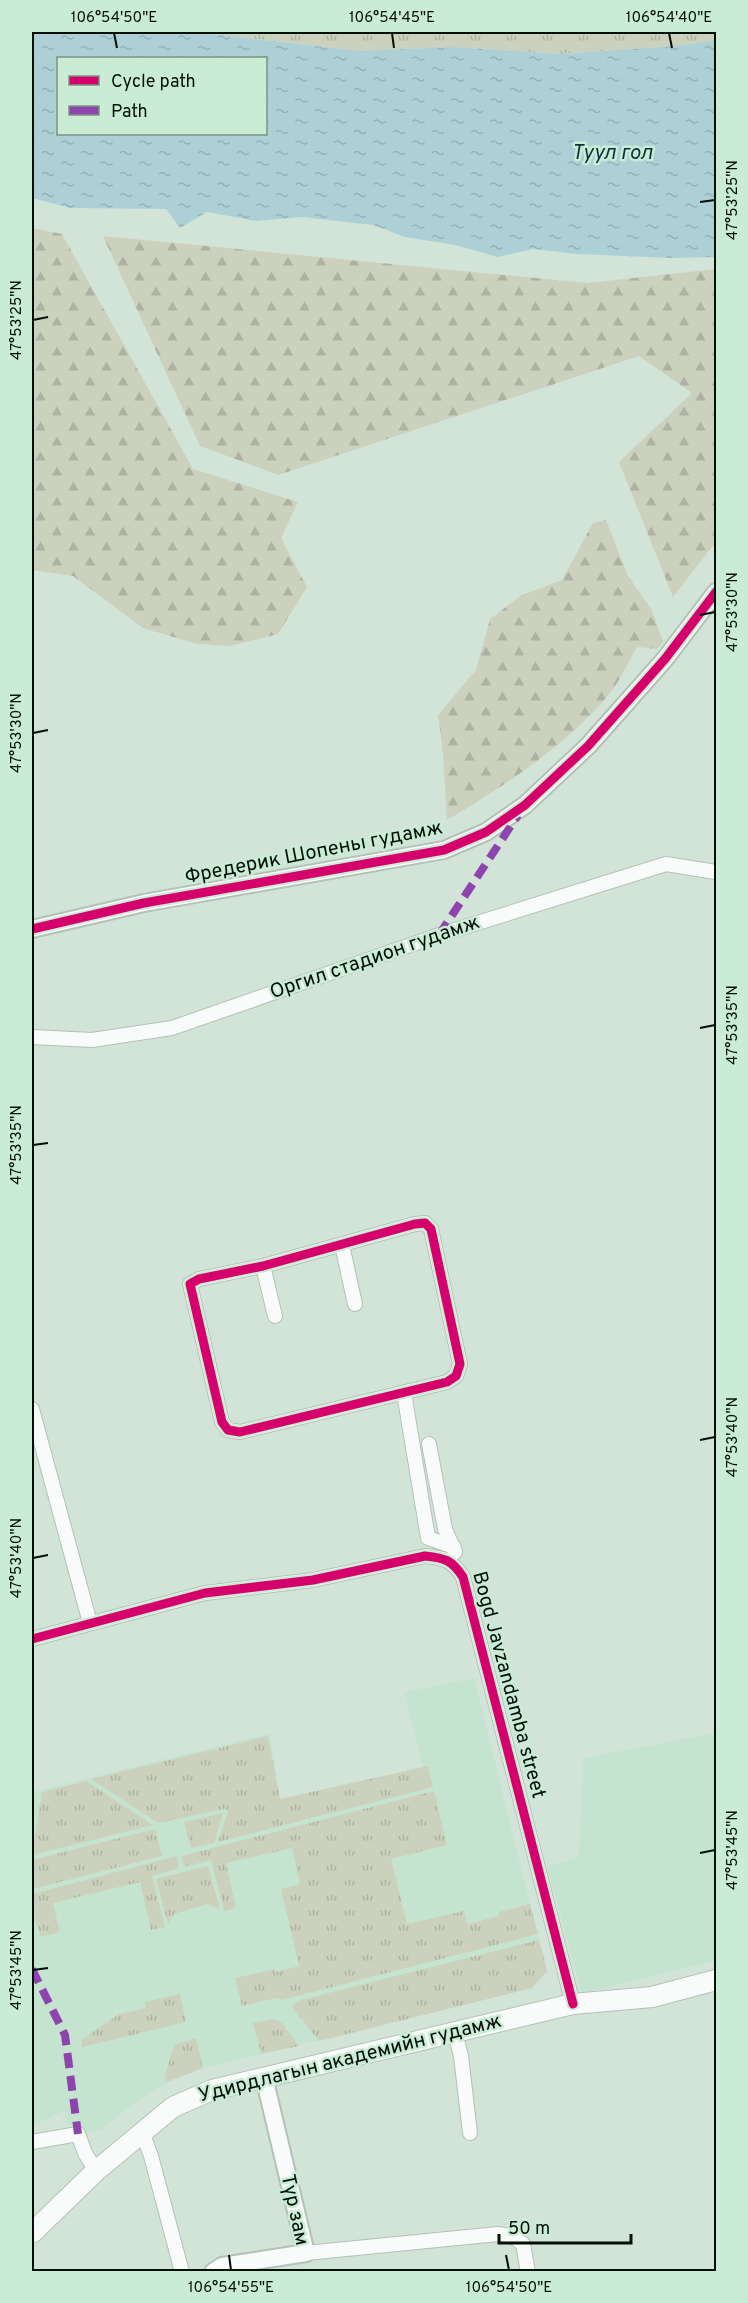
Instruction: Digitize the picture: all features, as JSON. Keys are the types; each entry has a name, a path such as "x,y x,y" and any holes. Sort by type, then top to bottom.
{"main road":[{"path":"573,2004 652,1997 717,1980"},
{"name":"Удирдлагын академийн гудамж","path":"32,2233 96,2171 173,2107 191,2098 212,2090 264,2077 573,2004"}],"street":[{"name":"Фредерик Шопены гудамж","path":"32,929 144,903 444,850 486,832 525,805 588,746 665,659 717,592"},
{"name":"Оргил стадион гудамж","path":"32,1037 92,1040 172,1028 439,935 666,864 717,872"},
{"path":"424,1223 431,1229 460,1364 456,1376 447,1382 240,1432 228,1430 222,1422 190,1284 199,1279 262,1266 424,1223"},
{"path":"342,1245 355,1304"},
{"path":"262,1266 275,1316"},
{"path":"404,1393 428,1538 454,1547"},
{"path":"32,1409 90,1623"},
{"path":"429,1444 445,1529 454,1547 463,1577"},
{"name":"Bogd Javzandamba street","path":"32,1639 205,1593 313,1580 425,1556 446,1560 454,1565 463,1577 573,2004"},
{"path":"455,2033 461,2056 470,2133"},
{"name":"Түр зам","path":"213,2271 222,2266 306,2253 264,2077"},
{"path":"142,2132 151,2156 182,2271"},
{"path":"32,2142 78,2134 85,2153 96,2171"},
{"path":"306,2253 498,2234 512,2236 522,2244 528,2271"}],"shaded area":[{"path":"474,1678 547,1971 532,1988 203,2068 170,2081 149,2093 101,2129 81,2135 78,2122 68,2124 64,2111 32,2126 32,1792 270,1733 280,1799 423,1767 404,1692"},
{"path":"716,1733 716,1961 582,1993 547,1867 579,1857 583,1758"}],"green space":[{"path":"195,32 716,32 716,40 675,46 561,54 452,47 359,51"},
{"path":"32,228 62,234 193,469 298,502 281,538 307,587 278,634 231,646 197,644 143,628 73,576 32,570"},
{"path":"103,236 587,283 716,269 716,542 673,597 619,462 692,393 639,356 278,475 200,446"},
{"path":"606,520 628,576 652,610 663,642 657,649 637,647 611,692 576,729 513,779 447,820 438,715 476,670 490,619 520,596 562,580 593,523"},
{"path":"268,1736 280,1799 428,1766 433,1787 218,1842 228,1810 158,1823 91,1779"},
{"path":"86,1781 153,1825 32,1855 42,1792"},
{"path":"434,1791 447,1845 391,1859 407,1924 464,1911 467,1924 499,1916 499,1912 530,1904 538,1934 282,2000 276,1998 242,2006 235,1978 299,1966 281,1889 300,1884 292,1848 226,1863 236,1908 224,1911 211,1860 184,1867 181,1856"},
{"path":"223,1813 214,1843 191,1848 184,1822"},
{"path":"155,1829 162,1856 32,1889 32,1860"},
{"path":"177,1856 179,1868 152,1876 165,1927 151,1930 140,1882 53,1903 60,1932 41,1937 32,1912 32,1894"},
{"path":"208,1866 220,1909 207,1904 174,1914 168,1924 156,1879"},
{"path":"539,1940 547,1971 532,1988 319,2041 292,2007 297,2001"},
{"path":"180,1994 186,2022 83,2047 81,2040 119,2014 146,2008 145,2002"},
{"path":"274,2019 282,2023 299,2046 261,2054 253,2023"},
{"path":"196,2038 203,2068 167,2082 165,2076 174,2045"}],"water":[{"name":"Туул гол","path":"32,32 195,32 359,51 452,47 561,54 675,46 716,40 716,257 672,258 577,254 533,249 498,257 455,245 405,237 373,225 302,217 256,221 207,212 180,228 166,209 70,208 32,198"}],"marked path":[{"path":"439,935 518,815"},
{"path":"32,1969 65,2035 78,2134"}],"cycle path":[{"path":"32,929 144,903 444,850 486,832 525,805 588,746 665,659 716,592"},
{"path":"425,1223 431,1229 460,1364 456,1376 447,1382 240,1432 228,1430 222,1422 190,1284 199,1279 263,1266 425,1223"},
{"path":"32,1639 205,1593 313,1580 425,1556 451,1563 463,1577 573,2004"}]}
